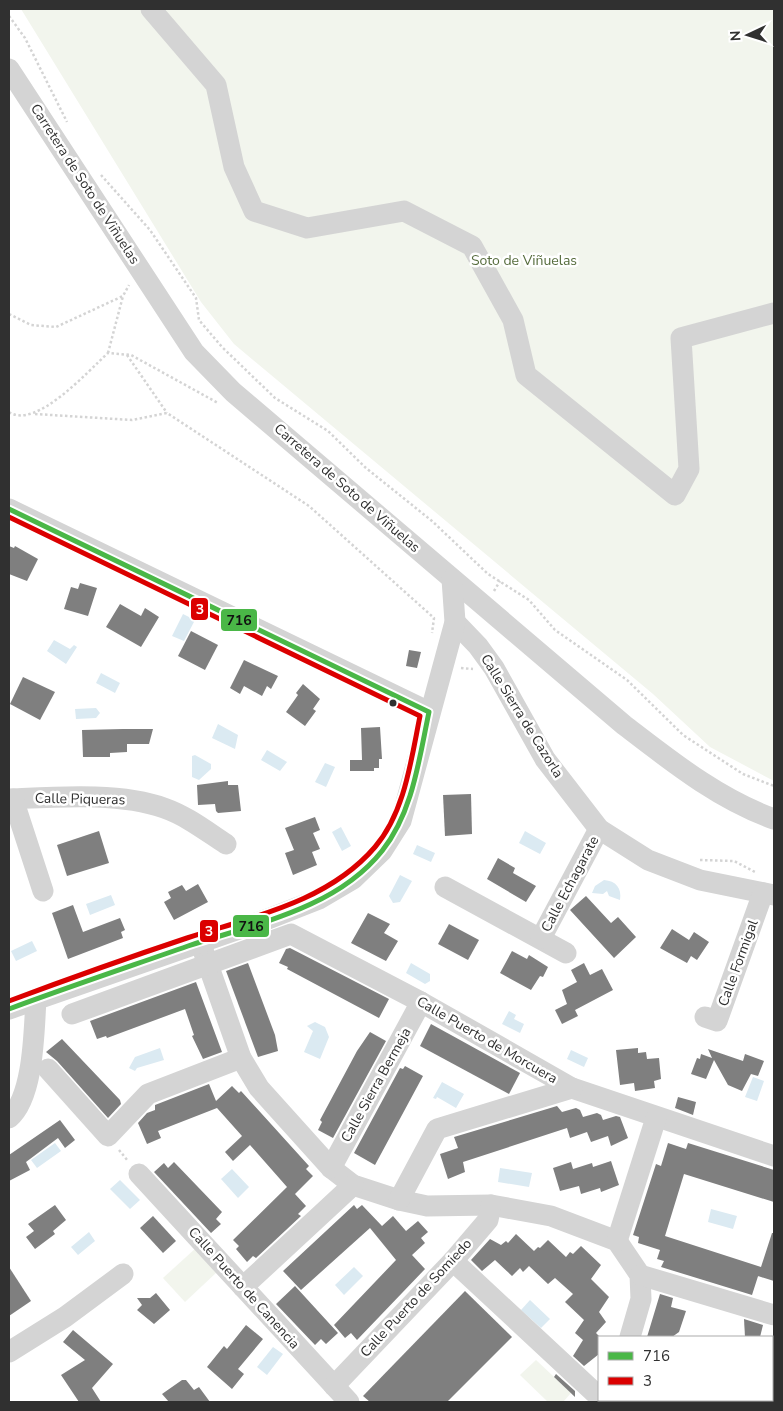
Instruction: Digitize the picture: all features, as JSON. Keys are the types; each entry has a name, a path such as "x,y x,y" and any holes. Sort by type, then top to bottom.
{"street":[{"path":"151,9 216,85 234,167 254,212 307,228 404,211 472,246 512,320 526,375 675,495 689,469 681,338 774,313"},
{"name":"Carretera de Soto de Viñuelas","path":"9,69 194,352 233,392 293,440 484,607 624,725 684,771 747,809 774,819"},
{"path":"9,509 429,712"},
{"path":"9,1009 319,899 353,879 382,851 401,821 416,769 429,712 455,622 452,579"},
{"path":"455,622 484,607"},
{"name":"Calle Sierra de Cazorla","path":"455,622 478,646 494,668 545,759 599,829 648,860 700,880 765,887"},
{"name":"Calle Piqueras","path":"44,891 11,799 116,798 141,801 187,818 226,844"},
{"name":"Calle Echagarate","path":"541,938 599,829"},
{"name":"Calle Echagarate","path":"445,887 566,953"},
{"name":"Calle Formigal","path":"705,1017 717,1021 765,887"},
{"name":"Calle Puerto de Morcuera","path":"72,1014 291,934 421,1002 572,1088 656,1118 774,1156"},
{"path":"200,942 241,1058 259,1088 330,1168 353,1185 399,1200 427,1206 491,1205 551,1216 617,1241 640,1275 641,1300 630,1336"},
{"path":"9,1118 16,1112 25,1084 31,1057 36,998"},
{"name":"Calle Sierra Bermeja","path":"330,1168 421,1002"},
{"path":"48,1069 108,1136 148,1094 241,1058"},
{"path":"399,1200 437,1129 572,1088"},
{"path":"617,1241 656,1118"},
{"name":"Calle Puerto de Canencia","path":"139,1174 349,1402"},
{"path":"243,1287 353,1185"},
{"name":"Calle Puerto de Somiedo","path":"334,1386 453,1261 488,1220 491,1205"},
{"path":"453,1261 593,1396"},
{"path":"9,1352 65,1317 124,1274"},
{"path":"640,1275 774,1315"}],"path":[{"path":"9,16 24,38 68,126"},
{"path":"100,174 150,230 196,298 199,320 222,346 275,398 328,431 366,468 432,521 488,574 529,600 555,630 627,680 683,735 743,774 774,786"},
{"path":"35,414 51,404 108,353 123,296 139,267"},
{"path":"9,314 31,325 56,327 123,296"},
{"path":"108,353 127,355 225,406"},
{"path":"127,355 167,413 309,506 434,618 432,636"},
{"path":"9,412 15,416 35,414 132,420 167,413"},
{"path":"455,667 494,668"},
{"path":"693,860 734,861 765,887"},
{"path":"108,1136 139,1174"}],"green space":[{"name":"Soto de Viñuelas","path":"21,9 774,9 774,781 710,747 653,694 234,344 201,302"},
{"path":"196,1248 218,1271 185,1302 163,1278"},
{"path":"536,1360 571,1393 563,1402 548,1402 520,1375"}],"shaded area":[{"path":"183,614 195,620 184,641 172,636"},
{"path":"54,640 70,649 74,645 77,647 66,664 47,651"},
{"path":"101,673 120,683 115,693 96,683"},
{"path":"96,708 100,713 96,718 76,719 75,709"},
{"path":"218,724 238,735 235,749 212,738"},
{"path":"267,750 287,762 280,771 261,760"},
{"path":"195,755 211,764 211,769 199,780 192,777 192,756"},
{"path":"325,763 335,767 326,787 315,782"},
{"path":"341,827 351,846 342,851 332,832"},
{"path":"525,831 546,843 540,854 519,843"},
{"path":"417,845 435,853 431,862 413,854"},
{"path":"400,875 412,881 400,902 393,903 389,896"},
{"path":"604,880 612,882 617,886 620,892 620,900 609,896 607,891 603,894 592,893 595,886"},
{"path":"111,895 115,905 90,915 86,904"},
{"path":"32,941 37,951 16,961 11,951"},
{"path":"411,963 430,974 430,981 425,984 406,973"},
{"path":"509,1011 516,1015 514,1019 524,1024 520,1033 502,1024"},
{"path":"315,1022 325,1027 329,1037 320,1059 304,1052 313,1031 307,1026"},
{"path":"160,1048 164,1060 137,1068 135,1071 129,1068 135,1057"},
{"path":"571,1050 588,1058 584,1067 567,1059"},
{"path":"753,1077 764,1081 757,1101 745,1097"},
{"path":"442,1082 464,1094 456,1108 437,1097 436,1099 433,1098"},
{"path":"55,1143 61,1151 37,1168 31,1160"},
{"path":"500,1168 532,1173 529,1187 498,1182"},
{"path":"232,1169 249,1187 238,1198 221,1179"},
{"path":"120,1180 140,1200 130,1209 110,1189"},
{"path":"711,1209 737,1216 733,1229 708,1222"},
{"path":"89,1232 95,1241 78,1255 71,1247"},
{"path":"354,1267 363,1276 344,1295 335,1285"},
{"path":"530,1300 550,1319 541,1328 521,1310"},
{"path":"273,1347 283,1354 267,1375 257,1367"}],"building":[{"path":"9,546 14,548 15,546 38,559 27,581 9,574"},
{"path":"80,583 97,588 88,616 64,609 71,587 78,589"},
{"path":"120,604 141,616 145,608 159,617 141,647 106,627"},
{"path":"191,631 218,645 205,670 178,656"},
{"path":"409,650 421,652 417,668 406,666"},
{"path":"244,660 278,676 271,689 267,686 262,696 244,686 240,694 230,688"},
{"path":"23,677 55,692 40,720 10,704"},
{"path":"303,684 320,699 313,709 316,711 305,726 286,712"},
{"path":"380,727 382,759 379,759 379,768 374,768 374,771 350,771 350,760 362,760 361,728"},
{"path":"153,729 149,744 127,744 127,752 110,753 110,757 83,757 82,730"},
{"path":"228,781 228,785 238,785 241,811 218,813 215,804 198,805 197,785"},
{"path":"471,794 472,834 445,836 443,795"},
{"path":"315,817 320,830 313,833 320,849 312,852 317,865 293,875 285,853 294,850 285,828"},
{"path":"99,831 109,863 67,876 57,845"},
{"path":"498,858 515,868 513,873 536,886 526,902 487,879"},
{"path":"198,884 208,902 174,920 164,902 171,898 168,892 182,885 186,891"},
{"path":"586,896 611,923 618,917 636,937 614,958 570,910"},
{"path":"73,905 83,932 120,918 125,930 121,932 123,938 68,959 52,913"},
{"path":"368,913 390,924 384,933 398,941 386,961 351,943"},
{"path":"449,924 479,940 468,960 438,944"},
{"path":"672,929 689,940 694,932 709,942 697,960 691,956 687,963 660,948"},
{"path":"290,948 389,999 379,1018 279,963 286,949"},
{"path":"512,951 527,959 529,955 548,967 543,977 540,976 531,990 500,973"},
{"path":"248,963 275,1035 278,1051 258,1057 226,971"},
{"path":"584,963 590,975 602,969 613,990 575,1010 578,1016 562,1024 555,1010 567,1004 562,990 577,982 571,970"},
{"path":"196,982 222,1052 203,1059 192,1036 194,1035 185,1009 107,1038 106,1036 97,1039 90,1021"},
{"path":"431,1024 520,1073 509,1094 420,1046"},
{"path":"370,1032 386,1041 333,1138 318,1130 322,1122 320,1120 357,1051"},
{"path":"62,1039 120,1100 121,1104 108,1118 57,1061 46,1052"},
{"path":"638,1048 638,1053 646,1052 647,1059 659,1058 661,1079 654,1081 655,1088 635,1091 634,1083 620,1085 616,1050"},
{"path":"708,1049 743,1061 745,1054 764,1061 758,1076 751,1074 742,1091 728,1085 714,1060 706,1079 691,1074 697,1058 700,1059 701,1054 712,1058"},
{"path":"405,1066 423,1076 375,1165 354,1153 400,1068 403,1069"},
{"path":"209,1084 216,1101 232,1086 239,1093 241,1091 309,1166 306,1169 313,1176 295,1194 306,1206 298,1214 301,1216 256,1258 253,1256 247,1262 236,1249 239,1246 233,1240 287,1187 250,1145 233,1161 225,1152 242,1136 217,1108 158,1131 161,1138 147,1144 138,1123 147,1113 155,1110 155,1105"},
{"path":"678,1097 696,1102 693,1115 675,1108"},
{"path":"557,1106 562,1112 576,1108 580,1110 583,1117 597,1113 601,1115 603,1120 616,1116 620,1117 628,1138 611,1146 608,1136 591,1142 587,1132 570,1138 567,1128 463,1162 465,1172 448,1179 440,1154 458,1148 454,1137"},
{"path":"60,1120 75,1140 65,1148 58,1138 26,1162 30,1170 9,1181 9,1155"},
{"path":"668,1143 686,1149 688,1143 774,1170 774,1202 684,1174 665,1236 761,1267 772,1233 774,1233 774,1281 758,1276 752,1295 661,1267 664,1261 657,1259 660,1250 638,1243 639,1237 633,1235 656,1164 661,1166"},
{"path":"611,1161 619,1185 601,1192 600,1188 581,1194 579,1186 560,1191 553,1168 571,1162 573,1169 592,1163 593,1167"},
{"path":"174,1162 222,1212 216,1219 221,1224 211,1233 154,1172 164,1163 168,1168"},
{"path":"55,1205 66,1220 53,1231 55,1234 35,1249 26,1237 34,1231 28,1224"},
{"path":"354,1205 357,1209 362,1205 382,1226 393,1216 406,1231 418,1221 428,1232 421,1238 425,1243 412,1255 425,1269 357,1340 351,1333 345,1338 334,1325 396,1260 370,1228 301,1290 283,1271"},
{"path":"153,1216 176,1241 163,1253 140,1228"},
{"path":"516,1234 534,1251 548,1240 566,1257 570,1252 573,1254 581,1246 601,1265 591,1279 609,1297 599,1312 606,1322 596,1333 599,1336 598,1355 584,1366 573,1356 583,1340 575,1333 584,1320 565,1302 573,1294 555,1278 548,1284 529,1266 523,1272 520,1268 512,1276 495,1260 482,1271 471,1260 490,1239 501,1245 506,1241 508,1243"},
{"path":"9,1267 31,1301 9,1316"},
{"path":"295,1286 338,1333 326,1344 321,1339 315,1345 276,1304"},
{"path":"465,1291 512,1337 447,1402 370,1402 363,1396"},
{"path":"156,1293 170,1310 154,1324 137,1310 142,1305 137,1298 150,1298"},
{"path":"660,1294 673,1298 671,1307 686,1311 679,1332 673,1336 647,1336"},
{"path":"744,1319 763,1325 760,1336 745,1336"},
{"path":"246,1325 263,1339 238,1369 244,1374 232,1389 207,1367 224,1346 227,1349"},
{"path":"73,1330 113,1364 92,1388 101,1402 79,1402 61,1375 85,1360 63,1342"},
{"path":"556,1374 575,1391 575,1397 554,1377"},
{"path":"182,1380 186,1380 194,1390 199,1387 210,1402 169,1402 162,1394"}],"transit line":[{"name":"716","path":"9,509 429,712 418,766 408,802 393,836 363,871 342,887 318,901 266,922 188,946 9,1009"},
{"name":"3","path":"9,517 420,716 410,768 393,818 375,847 356,866 335,881 288,905 187,938 9,1001"}]}
